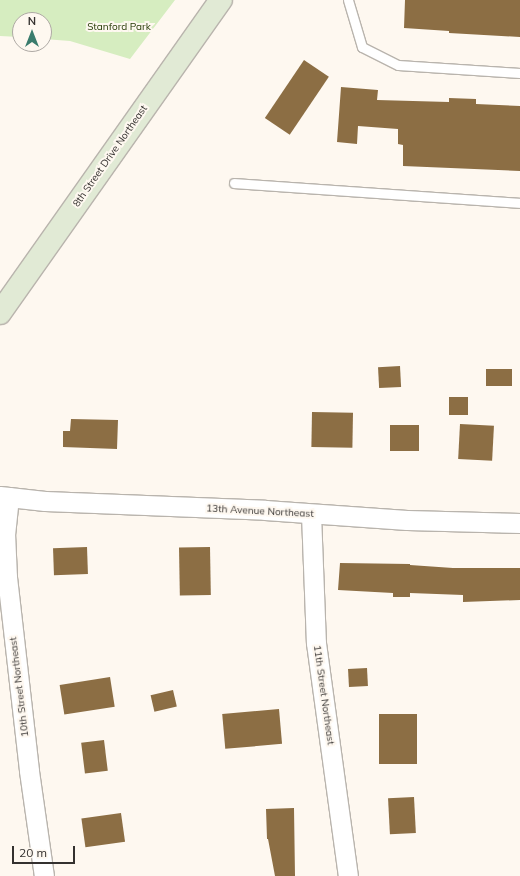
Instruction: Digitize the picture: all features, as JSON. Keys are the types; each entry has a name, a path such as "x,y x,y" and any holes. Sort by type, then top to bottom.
{"main road":[{"name":"8th Street Drive Northeast","path":"0,313 221,0"}],"street":[{"name":"13th Avenue Northeast","path":"4,497 45,501 265,510 407,520 520,524"},
{"name":"10th Street Northeast","path":"4,497 7,577 29,771 44,876"},
{"name":"11th Street Northeast","path":"311,514 316,643 348,876"}],"lane":[{"path":"348,0 362,47 398,65 520,73"},
{"path":"234,182 520,204"}],"green space":[{"name":"Stanford Park","path":"0,0 175,0 130,59 70,41 52,40 52,12 12,12 12,37 0,36"}],"building":[{"path":"405,0 520,0 520,37 449,33 449,31 404,28"},
{"path":"304,60 329,77 290,135 265,118"},
{"path":"341,87 378,90 377,100 449,102 449,98 476,99 476,104 520,106 520,171 403,166 403,145 398,144 398,129 358,126 357,144 337,142"},
{"path":"400,366 401,387 379,388 378,367"},
{"path":"486,369 512,369 512,386 486,386"},
{"path":"449,397 468,397 468,415 449,415"},
{"path":"312,412 353,413 352,448 311,447"},
{"path":"71,419 118,420 117,449 63,447 63,431 70,431"},
{"path":"460,424 494,426 492,461 458,459"},
{"path":"390,425 419,425 419,451 390,451"},
{"path":"87,547 88,574 54,575 53,548"},
{"path":"210,547 211,595 180,596 179,548"},
{"path":"340,563 410,564 453,568 520,568 520,600 463,602 463,595 410,593 410,597 393,597 393,593 338,590"},
{"path":"367,668 368,686 349,687 348,669"},
{"path":"110,677 115,707 64,715 60,685"},
{"path":"173,690 177,707 154,712 151,695"},
{"path":"279,709 282,744 225,749 222,714"},
{"path":"379,714 417,714 417,764 379,764"},
{"path":"104,740 108,771 85,774 81,743"},
{"path":"414,797 416,833 390,834 388,798"},
{"path":"294,808 295,876 275,876 267,839 266,809"},
{"path":"121,813 125,842 85,847 81,819"}]}
